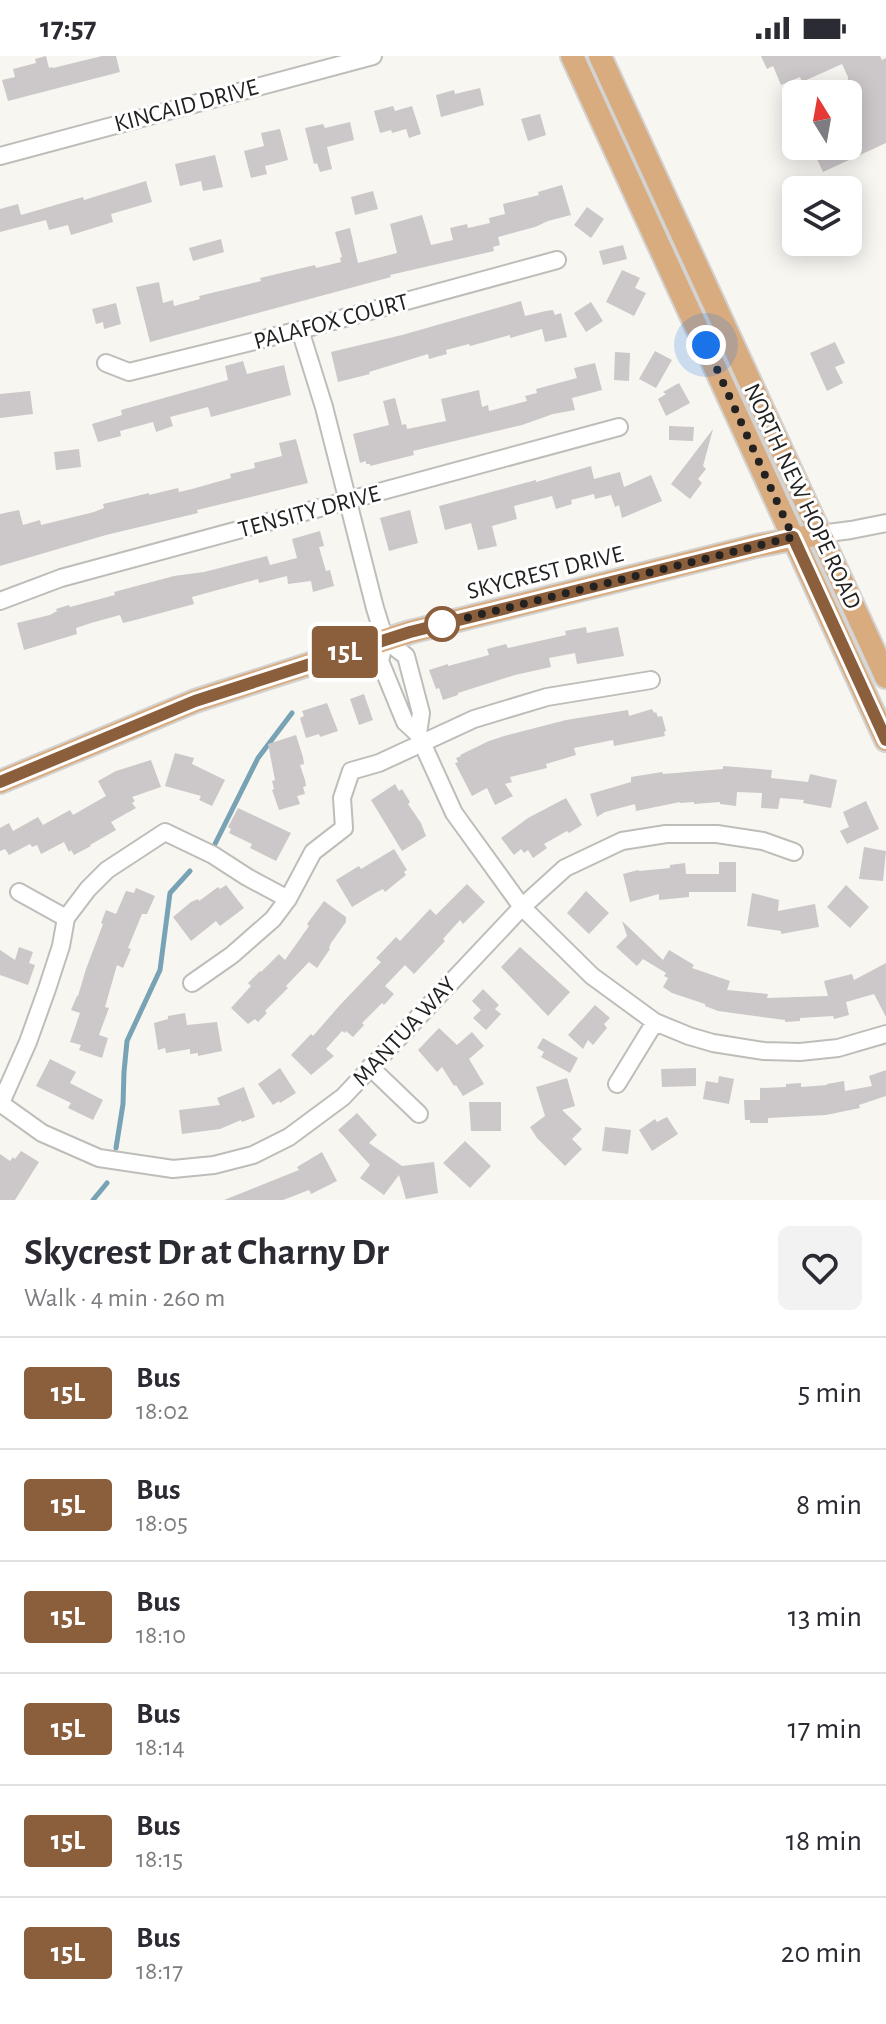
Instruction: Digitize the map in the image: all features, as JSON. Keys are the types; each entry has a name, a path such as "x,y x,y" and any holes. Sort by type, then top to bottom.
{"main road":[{"name":"NORTH NEW HOPE ROAD","path":"572,56 886,740"},
{"name":"NORTH NEW HOPE ROAD","path":"600,56 886,677"},
{"name":"SKYCREST DRIVE","path":"0,782 195,701 385,640 793,537 820,534"}],"street":[{"name":"KINCAID DRIVE","path":"0,156 373,56"},
{"name":"PALAFOX COURT","path":"106,363 129,372 300,330 557,260"},
{"path":"300,330 324,407 385,640 380,661 405,722 420,739 454,813 522,907 592,976 655,1022 701,1040 764,1051 800,1052 838,1048 886,1034"},
{"name":"TENSITY DRIVE","path":"0,601 72,575 619,427"},
{"name":"SKYCREST DRIVE","path":"820,534 886,523"},
{"path":"385,640 406,656 421,713 420,739"},
{"path":"192,983 232,955 273,919 288,899 313,852 344,828 342,798 351,771 379,763 420,739 474,719 547,697 651,680"},
{"path":"0,1104 28,1042 47,989 61,946 66,918 107,870 165,832 213,855 288,899"},
{"name":"MANTUA WAY","path":"0,1104 42,1133 99,1158 173,1169 214,1165 253,1155 289,1137 343,1097 522,907 565,868 622,841 666,834 717,834 763,841 794,852"},
{"path":"19,892 66,918"},
{"path":"617,1084 655,1022"},
{"path":"370,1067 419,1114"}],"building":[{"path":"46,56 49,68 53,68 102,56 116,56 120,72 8,101 2,80 15,77 13,69 36,63 35,59"},
{"path":"761,56 886,58 886,143 862,154 862,80 848,80 842,64 806,80 800,77 782,80 781,85 773,66 767,69"},
{"path":"480,88 484,105 441,117 436,95"},
{"path":"393,106 395,111 412,106 421,134 409,138 406,129 380,133 374,111"},
{"path":"540,114 546,135 528,141 521,119"},
{"path":"350,122 354,140 327,147 332,169 320,172 317,163 314,164 305,128 323,124 325,128"},
{"path":"280,129 288,160 265,166 267,174 251,178 244,151 264,146 261,133"},
{"path":"215,155 223,187 203,191 201,181 180,186 175,164"},
{"path":"817,160 849,160 823,172"},
{"path":"146,181 152,202 111,214 113,222 71,235 68,225 49,230 46,220 0,232 0,209 18,204 21,215"},
{"path":"562,185 571,215 498,237 500,245 493,247 494,251 390,275 150,342 136,287 159,282 163,303 173,300 174,306 200,299 199,296 261,281 260,278 341,262 335,232 350,228 358,263 397,253 390,224 422,215 431,245 453,240 450,228 490,223 489,218 505,214 503,204 539,195 538,192"},
{"path":"373,191 378,209 355,215 351,197"},
{"path":"587,207 604,219 591,238 574,225"},
{"path":"221,239 224,252 193,261 189,248"},
{"path":"623,245 627,259 603,265 599,251"},
{"path":"622,270 640,278 635,288 646,293 634,316 606,302"},
{"path":"521,301 525,316 553,310 555,315 561,313 567,337 545,342 542,329 510,338 510,335 446,350 447,354 429,359 428,354 338,382 331,352"},
{"path":"591,302 603,321 586,332 574,313"},
{"path":"116,303 121,324 104,329 103,322 96,324 92,309"},
{"path":"835,342 845,363 835,367 843,383 827,391 810,353"},
{"path":"655,351 672,360 656,388 639,379"},
{"path":"615,352 630,353 629,381 614,380"},
{"path":"243,361 247,374 284,365 291,395 211,417 208,407 170,417 173,426 156,432 153,422 120,431 121,436 98,442 92,424 122,415 121,410 228,380 225,366"},
{"path":"595,363 602,390 572,398 575,410 413,451 414,455 370,466 366,461 360,463 353,434 389,425 383,401 395,398 402,425 406,424 407,429 446,421 441,399 479,390 482,407 488,405 489,411 527,401 525,396 537,393 536,389 577,378 574,368"},
{"path":"679,383 690,403 666,416 658,399 666,394 663,392"},
{"path":"30,391 33,414 0,418 0,394"},
{"path":"669,426 694,427 693,441 669,440"},
{"path":"713,429 703,466 706,469 698,479 702,483 690,499 671,484"},
{"path":"296,439 308,483 197,510 198,513 106,535 0,566 0,514 19,510 23,525 40,520 41,525 94,512 104,508 103,504 149,493 192,489 231,478 230,474 255,468 254,463 282,456 279,443"},
{"path":"79,449 81,467 56,470 54,452"},
{"path":"591,466 594,479 620,472 624,487 651,475 662,501 622,518 619,505 615,507 611,495 595,499 594,494 571,500 572,504 556,509 552,496 514,506 517,519 492,526 497,546 478,550 471,523 445,530 439,506"},
{"path":"410,510 418,543 389,551 380,518"},
{"path":"320,531 324,546 319,547 334,586 313,592 311,581 288,584 287,576 259,583 258,579 192,597 194,604 139,619 123,623 120,615 91,623 76,628 77,634 24,650 17,623 174,576 267,556 270,565 297,558 292,539"},
{"path":"586,627 587,633 618,627 624,656 577,664 575,653 549,658 551,667 515,675 443,700 429,670 489,655 487,649 506,644 508,648 566,635 565,631"},
{"path":"364,694 373,720 359,725 350,699"},
{"path":"327,703 338,731 306,738 300,718 304,716 302,711"},
{"path":"652,709 658,717 662,716 665,736 614,746 613,740 574,748 576,755 546,764 547,768 510,777 512,782 505,784 513,796 495,805 487,788 472,796 455,763 460,755 504,736 566,720 628,710 629,716"},
{"path":"296,735 303,757 304,764 300,765 305,794 297,796 300,804 279,810 272,790 272,781 275,780 268,744"},
{"path":"175,753 194,758 192,764 225,780 212,806 199,800 201,796 165,786"},
{"path":"151,760 161,787 132,797 136,808 111,822 116,830 91,846 74,855 64,842 41,854 37,845 32,847 30,844 9,855 5,849 0,851 0,828 9,823 13,831 38,817 43,825 70,810 73,815 106,796 98,781 116,771"},
{"path":"723,766 772,770 771,778 808,782 810,774 837,780 831,808 803,803 804,800 780,798 778,809 761,808 762,793 737,792 736,806 720,802 680,802 636,811 635,804 597,817 590,794 631,782 631,777 723,769"},
{"path":"395,784 410,802 408,804 426,836 402,851 371,800"},
{"path":"566,798 582,825 544,844 547,848 533,858 528,850 524,853 521,849 514,855 501,838 528,818"},
{"path":"866,801 879,829 847,844 840,831 849,827 843,812"},
{"path":"238,808 291,833 276,861 229,833 231,829 228,827"},
{"path":"864,847 886,851 883,881 859,879"},
{"path":"394,849 407,870 404,872 406,875 385,892 383,889 352,907 336,880"},
{"path":"719,862 736,862 736,892 689,892 689,897 659,900 659,894 630,902 623,874 685,863 686,874 719,874"},
{"path":"467,884 485,902 463,924 460,920 414,974 405,965 385,986 394,994 362,1023 364,1025 353,1037 342,1031 326,1049 334,1056 311,1075 291,1055 311,1034 313,1036 381,962 376,958 396,937 400,941 430,909 436,915"},
{"path":"226,885 244,908 220,926 216,921 191,941 173,917 191,902 199,901"},
{"path":"846,885 869,907 850,928 827,907"},
{"path":"136,888 155,896 147,914 142,914 123,968 117,965 105,1007 109,1008 99,1035 108,1038 102,1058 79,1050 81,1045 70,1042 80,1013 71,1010 106,910 116,914 126,891 134,893"},
{"path":"586,891 609,913 589,934 567,913"},
{"path":"752,893 779,900 778,911 815,904 819,927 781,934 781,931 747,926"},
{"path":"324,901 346,917 330,949 317,968 309,962 258,1022 255,1019 248,1024 231,1008 251,986 248,983 279,954 285,960"},
{"path":"622,921 663,960 669,950 694,965 692,968 730,981 727,990 768,994 767,998 828,996 824,981 852,974 854,980 886,963 886,1017 874,994 846,1002 849,1015 834,1019 833,1016 800,1018 800,1021 785,1022 718,1011 672,993 663,987 668,978 664,976 666,973 643,959 637,966 616,947 627,936"},
{"path":"19,947 33,952 29,963 35,965 28,985 0,975 0,950 15,960"},
{"path":"520,947 570,992 548,1016 501,967"},
{"path":"483,989 499,1005 495,1009 501,1014 486,1030 473,1018 481,1010 472,1001"},
{"path":"595,1005 610,1018 604,1024 607,1028 593,1045 588,1040 583,1049 568,1035"},
{"path":"185,1013 187,1025 217,1022 222,1051 198,1056 198,1053 190,1054 190,1049 166,1053 165,1048 158,1050 154,1023"},
{"path":"439,1028 457,1045 472,1032 484,1046 469,1059 484,1084 463,1096 442,1067 437,1072 418,1050"},
{"path":"543,1038 578,1058 570,1073 541,1057 544,1052 537,1048"},
{"path":"50,1059 76,1072 70,1083 103,1100 93,1120 68,1108 71,1103 36,1086"},
{"path":"280,1068 296,1093 273,1105 258,1084"},
{"path":"696,1068 696,1086 662,1087 661,1069"},
{"path":"886,1070 886,1096 859,1105 860,1108 826,1115 768,1118 768,1123 745,1120 744,1100 760,1100 760,1088 801,1083 801,1087 827,1085 844,1081 845,1091 872,1086 869,1076"},
{"path":"719,1076 734,1079 729,1104 703,1099 706,1081 718,1083"},
{"path":"567,1078 575,1106 562,1110 582,1129 572,1139 582,1149 565,1166 530,1127 545,1116 536,1087"},
{"path":"244,1087 255,1117 220,1129 182,1134 179,1110 220,1105 217,1098"},
{"path":"469,1102 501,1102 501,1131 471,1131"},
{"path":"357,1113 377,1135 369,1143 402,1166 434,1162 438,1193 406,1199 399,1175 384,1195 360,1178 370,1165 338,1130"},
{"path":"667,1117 678,1134 652,1151 639,1130 655,1119 657,1122"},
{"path":"605,1127 631,1130 628,1154 602,1151"},
{"path":"465,1141 491,1166 470,1188 443,1163"},
{"path":"21,1151 39,1162 15,1200 0,1200 0,1154 10,1161"},
{"path":"322,1152 337,1181 311,1194 309,1190 283,1200 224,1200 299,1170 297,1167"}],"waterway":[{"path":"215,844 258,758 292,713"},
{"path":"116,1148 123,1104 127,1041 160,970 170,893 190,871"},
{"path":"93,1200 107,1183"}],"bus line":[{"name":"15L","path":"0,782 195,701 361,647 410,632 793,537 886,740"}],"route":[{"path":"442,624 434,626 793,537 706,345"}]}
